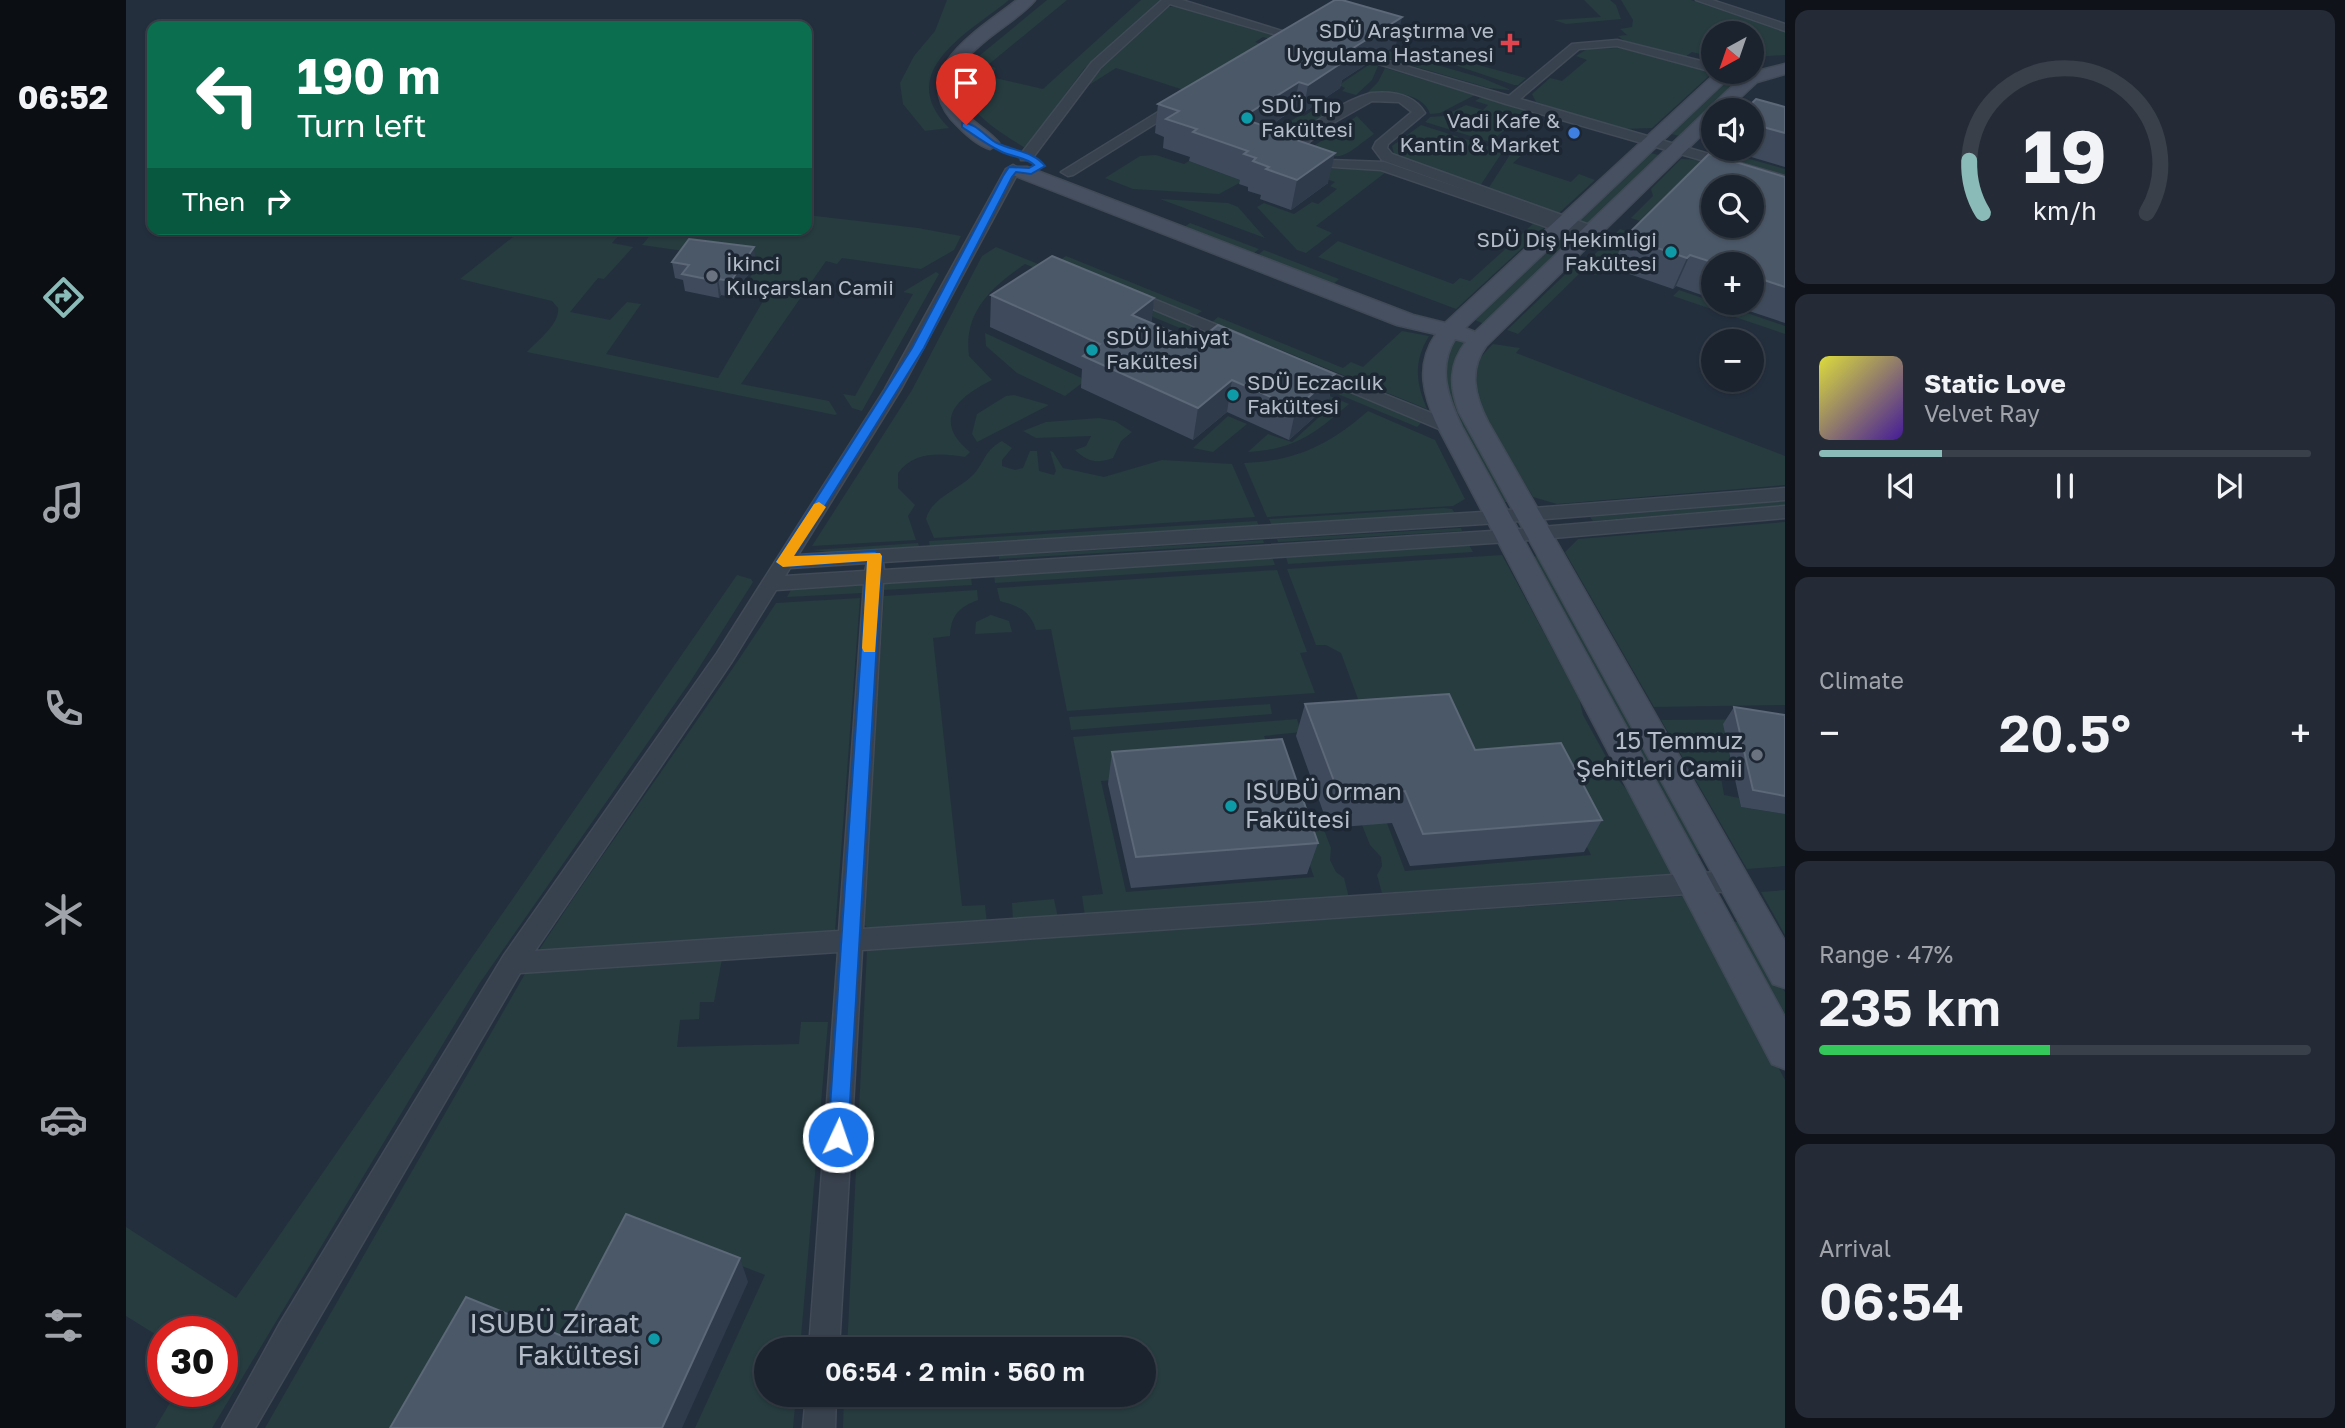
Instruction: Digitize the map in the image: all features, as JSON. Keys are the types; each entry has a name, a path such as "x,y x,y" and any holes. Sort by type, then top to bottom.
{"street":[{"path":"1027,0 960,54 953,63 946,83 945,94 956,114 990,143 1021,165 1390,293"},
{"path":"238,1428 305,1310 513,963 724,658 912,358 1021,165 1096,65 1169,0 1289,35 1262,52"},
{"path":"1701,0 1785,29"},
{"path":"1732,0 1785,18"},
{"path":"1510,101 1576,46 1617,43 1701,65"},
{"path":"1764,66 1785,59"},
{"path":"1385,64 1785,180"},
{"path":"1764,70 1785,69"},
{"path":"1714,84 1456,325 1437,349 1432,373 1435,395 1450,427 1518,525 1785,973"},
{"path":"1727,98 1739,84"},
{"path":"1068,172 1195,93"},
{"path":"1379,159 1382,142 1418,115 1418,109 1407,101 1388,97 1366,99 1297,146 1301,155 1317,162 1379,159 1398,163 1590,234"},
{"path":"1701,125 1486,333 1468,354 1463,369 1464,397 1518,525 1695,884 1785,1052"},
{"path":"1021,165 1068,172 1083,187 1395,316 1456,325 1486,333"},
{"path":"1116,289 1253,345"},
{"path":"1395,316 1412,301 1456,325"},
{"path":"1289,360 1450,427"},
{"path":"1518,525 1785,494"},
{"path":"769,584 874,567 1518,525 1785,512"},
{"path":"783,562 874,567"},
{"path":"825,1337 874,567"},
{"path":"513,963 1732,881"},
{"path":"818,1428 820,1407"}],"green space":[{"path":"947,0 1009,0 957,40 943,55 933,72 929,89 934,108 949,128 925,131 903,104 900,83 914,56 935,31"},
{"path":"1047,0 1067,0 988,65 996,68 991,77 1043,89 1141,0 1160,0 1084,69 1025,148 975,111 965,86 968,72 979,56"},
{"path":"1584,0 1610,0 1616,5 1621,19 1566,24 1554,20 1601,17"},
{"path":"1621,0 1691,0 1753,21 1701,21 1701,54 1692,52 1685,57 1626,42 1618,36 1627,35 1620,29 1632,27 1633,20"},
{"path":"1179,6 1279,36 1273,40 1263,37 1255,42 1264,45 1190,92 1116,68 1086,87 1105,64 1168,7"},
{"path":"1764,25 1785,32 1785,55 1764,56"},
{"path":"1620,48 1701,69 1701,83 1652,128 1623,129 1536,102 1532,94 1550,78 1562,81 1587,60 1576,56 1587,49"},
{"path":"1389,51 1482,78 1511,90 1489,88 1382,57"},
{"path":"1433,54 1526,78 1514,85 1431,57"},
{"path":"1370,64 1378,66 1372,80 1356,95 1342,91 1345,88 1339,85"},
{"path":"1385,68 1475,95 1440,113 1430,114 1420,101 1403,94 1367,93 1378,82"},
{"path":"1724,84 1734,84 1719,98 1709,98"},
{"path":"1482,97 1528,111 1490,142 1425,122 1430,117 1443,116 1466,105 1483,110 1488,105 1475,101"},
{"path":"1323,104 1334,108 1292,136 1294,139 1280,148 1261,141 1300,115 1304,116"},
{"path":"1701,106 1701,116 1680,136 1671,134"},
{"path":"1357,116 1374,134 1351,151 1330,156 1311,148"},
{"path":"1421,125 1503,151 1480,186 1394,154 1392,146"},
{"path":"1511,153 1521,156 1513,163 1571,182 1579,174 1595,180 1559,213 1488,189"},
{"path":"1650,153 1659,155 1588,224 1579,221"},
{"path":"1156,155 1184,164 1189,161 1243,181 1219,194 1133,189 1105,178 1140,156"},
{"path":"1269,159 1326,169 1371,168 1386,172 1316,226 1332,233 1306,253 1297,250 1257,207 1264,203 1294,214 1312,202 1318,204 1337,189 1330,186 1335,182"},
{"path":"1681,159 1701,160 1730,175 1701,175 1701,181 1694,180 1649,224 1631,218 1653,196 1651,189"},
{"path":"1734,161 1757,161 1785,169 1785,176"},
{"path":"1160,199 1228,203 1238,207 1265,238"},
{"path":"812,216 961,236 954,250 921,269 842,258 837,264 826,261 741,384 829,401 837,414 835,415 527,352 547,332 558,314 558,308 552,301 460,279 515,235 619,235 612,243 633,247 604,279 598,278 570,312 610,320 627,302 641,304 606,354 718,378 769,291 755,288 759,281 749,279 760,262 642,245 650,235 812,235"},
{"path":"1190,223 1259,249 1250,256 1180,230"},
{"path":"1534,223 1545,227 1456,309 1318,257 1338,241 1453,284 1460,278 1470,281"},
{"path":"1620,229 1638,235 1597,275 1582,271 1518,334 1507,330 1576,264 1589,260"},
{"path":"1566,234 1574,236 1484,324 1475,320"},
{"path":"996,247 1048,268 1066,256 1202,311 1196,315 1067,263 1059,270 1193,326 1187,331 1025,264 1002,281 983,301 971,326 969,356 992,380 960,401 951,419 952,429 958,440 970,452 965,457 920,457 904,466 898,473 898,488 915,505 908,516 916,540 812,546 912,390 982,256"},
{"path":"1264,250 1339,279 1330,287 1254,258"},
{"path":"936,272 939,274 862,411 852,408 843,394 855,396 913,294 903,292"},
{"path":"1679,290 1701,297 1701,306 1673,296"},
{"path":"1729,315 1753,315 1785,326 1785,334"},
{"path":"1218,317 1343,368 1351,362 1363,367 1402,331 1429,336 1418,364 1420,390 1427,409 1212,322"},
{"path":"1207,332 1421,423 1417,427 1201,337"},
{"path":"985,333 1086,380 1065,396 1017,373 986,346"},
{"path":"1456,339 1467,341 1460,352 1509,502 1497,502 1447,405 1444,359"},
{"path":"1196,340 1349,404 1303,438 1279,447 1248,452 1268,434 1292,442 1331,406 1212,354 1168,361"},
{"path":"1493,344 1520,348 1516,353 1785,456 1785,485 1557,504 1533,497 1495,436 1479,402 1475,371 1479,360"},
{"path":"1014,395 1049,405 977,442 972,434 977,414 1006,396"},
{"path":"1368,411 1435,440 1465,499 1453,506 1267,517 1244,463 1280,459 1311,449 1354,423"},
{"path":"1228,416 1247,424 1213,452 1193,448"},
{"path":"1099,418 1115,421 1132,432 1121,441 1113,458 1102,461 1088,459 1075,450 1086,446 1091,436 1036,438 1023,431 1046,422"},
{"path":"1002,441 1012,448 1002,460 1002,466 1015,470 1023,468 1030,451 1037,451 1039,471 1054,475 1056,471 1050,451 1063,468 1104,477 1162,460 1232,464 1255,517 934,538 926,519 929,512 940,499 974,474 988,452"},
{"path":"1785,501 1785,505 1593,521 1590,517"},
{"path":"1452,509 1457,516 1273,528 1269,519"},
{"path":"1257,521 1260,529 930,549 929,541"},
{"path":"1785,522 1785,705 1654,707 1565,552 1578,539"},
{"path":"1461,528 1462,531 1278,542 1277,539"},
{"path":"1263,540 1264,543 999,559 999,556"},
{"path":"918,543 920,549 842,554 813,550"},
{"path":"1469,545 1473,552 1288,564 1286,557"},
{"path":"1502,555 1579,698 1583,715 1620,782 1634,797 1675,874 1382,893 1377,875 1382,866 1381,857 1370,845 1356,810 1381,807 1405,871 1591,855 1548,771 1466,776 1404,711 1397,697 1358,699 1341,653 1326,645 1316,645 1287,569"},
{"path":"1541,556 1704,854 1691,854 1526,557"},
{"path":"1272,557 1275,565 995,583 994,575"},
{"path":"1277,570 1307,652 1300,653 1315,693 1067,711 1051,629 1036,630 1023,610 1000,601 997,588"},
{"path":"737,575 751,579 753,582 690,682 479,984 238,1385 238,1316 147,1316 147,1329 126,1316 126,1227 236,1298"},
{"path":"971,577 972,585 883,590 883,582"},
{"path":"862,584 862,593 787,597 792,588"},
{"path":"977,590 978,600 954,617 950,636 933,638 962,906 985,905 987,924 872,931 863,924 884,596"},
{"path":"860,598 835,932 537,953 776,603"},
{"path":"991,615 1009,621 1012,632 975,634 976,622"},
{"path":"1270,704 1272,714 1071,730 1069,717"},
{"path":"1297,719 1301,732 1264,736 1274,767 1101,781 1126,892 1314,877 1292,813 1317,812 1331,848 1330,860 1336,872 1344,878 1349,898 1085,916 1082,896 1103,894 1073,737"},
{"path":"1785,719 1724,724 1734,779 1721,777 1724,795 1739,798 1741,807 1785,814 1785,866 1747,869 1661,720"},
{"path":"1785,890 1785,935 1761,892"},
{"path":"1687,896 1785,1080 1785,1428 843,1428 844,1407 1156,1407 1156,1337 848,1337 867,950"},
{"path":"1054,899 1058,918 1013,921 1012,903"},
{"path":"1746,921 1785,992 1785,1029 1732,922"},
{"path":"722,959 714,1002 700,1002 699,1019 680,1020 677,1047 799,1044 801,1022 828,1022 801,1337 754,1337 754,1407 795,1407 793,1428 695,1428 765,1275 631,1223 572,1339 480,1305 408,1428 265,1428 526,972"},
{"path":"167,1407 225,1407 212,1428 155,1428"}],"building":[{"path":"1335,0 1402,17 1339,57 1346,60 1308,85 1299,82 1241,118 1270,128 1267,130 1335,153 1297,180 1266,169 1269,167 1244,154 1248,151 1193,132 1197,129 1166,119 1179,111 1158,104"},
{"path":"1764,101 1785,107 1785,133 1764,127"},
{"path":"1702,161 1732,161 1785,177 1785,287 1764,280 1764,252 1701,252 1701,259 1690,255 1687,258 1625,237"},
{"path":"689,239 754,247 731,281 717,281 682,274 689,265 672,262"},
{"path":"1052,256 1154,298 1132,315 1196,342 1218,325 1335,374 1296,408 1232,380 1198,408 1083,356 1100,344 991,295"},
{"path":"1449,694 1475,750 1561,743 1602,820 1423,834 1405,791 1340,797 1305,704"},
{"path":"1734,707 1785,715 1785,796 1753,790"},
{"path":"1282,739 1318,843 1136,857 1112,752"},
{"name":"ISUBÜ Ziraat Fakültesi","path":"626,1214 740,1258 662,1428 390,1428 466,1297 562,1336"}],"slow traffic":[{"path":"819,507 783,562 875,556 869,648"}],"place":[{"name":"SDÜ Araştırma ve Uygulama Hastanesi","path":"1510,43"},
{"name":"SDÜ Tıp Fakültesi","path":"1247,118"},
{"name":"Vadi Kafe & Kantin & Market","path":"1574,133"},
{"name":"SDÜ Diş Hekimliği Fakültesi","path":"1671,252"},
{"name":"İkinci Kılıçarslan Camii","path":"712,276"},
{"name":"SDÜ İlahiyat Fakültesi","path":"1092,350"},
{"name":"SDÜ Eczacılık Fakültesi","path":"1233,395"},
{"name":"15 Temmuz Şehitleri Camii","path":"1757,755"},
{"name":"ISUBÜ Orman Fakültesi","path":"1231,806"},
{"name":"ISUBÜ Ziraat Fakültesi","path":"654,1339"}],"route":[{"path":"838,1137 875,556 783,562 864,438 918,348 1008,176 1013,169 1031,171 1040,166 1035,159 1009,152 990,143 966,125"}]}
